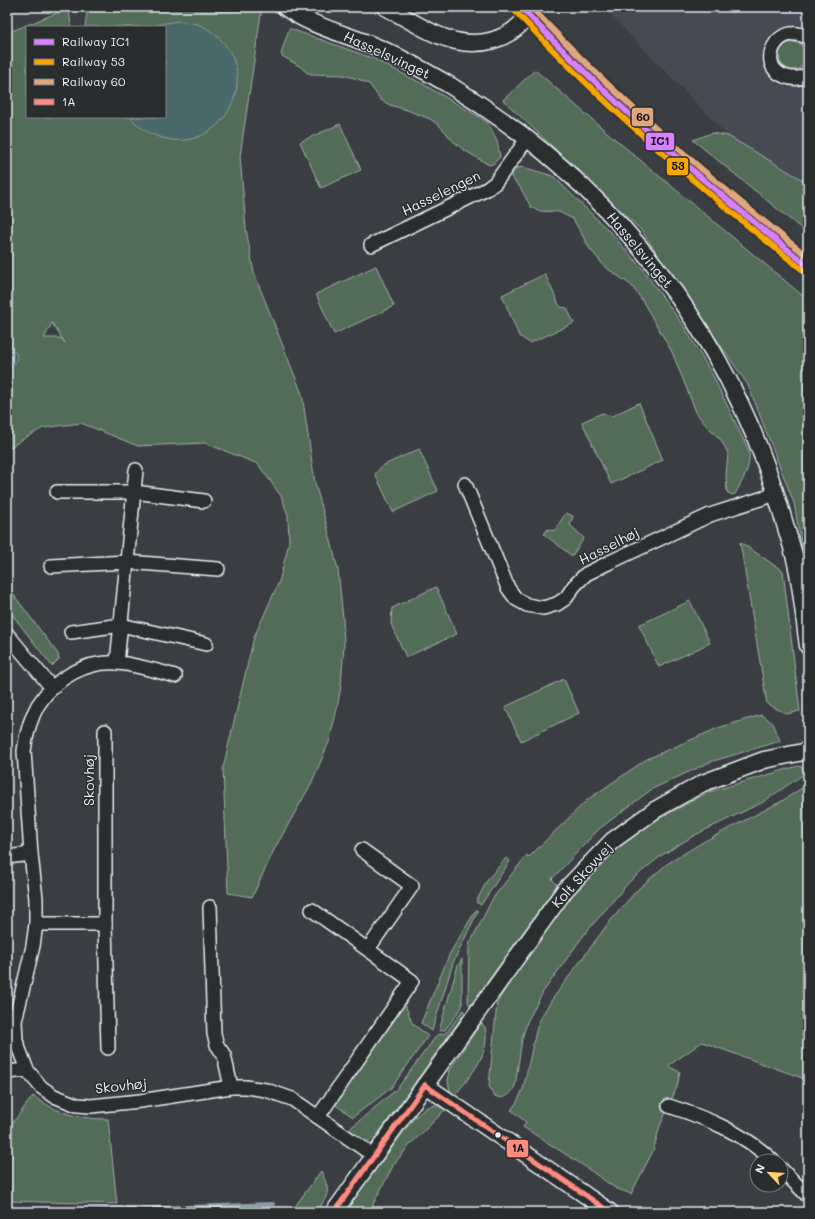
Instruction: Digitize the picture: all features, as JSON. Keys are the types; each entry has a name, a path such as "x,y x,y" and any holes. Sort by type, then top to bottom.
{"street":[{"name":"Hasselsvinget","path":"285,7 300,17 377,47 415,66 489,110 528,138 570,174 602,205 630,236 679,297 717,358 737,396 755,436 776,494 796,564 808,646"},
{"path":"386,7 453,41 469,44 486,43 500,38 512,31 538,7"},
{"path":"808,38 802,34 795,33 783,35 774,44 771,56 773,67 783,76 796,79 808,75"},
{"name":"Hasselengen","path":"371,245 487,189 495,183 528,138"},
{"path":"117,663 136,470"},
{"name":"Hasselhøj","path":"465,484 508,588 516,599 527,605 543,608 557,604 566,598 574,586 586,574 618,558 710,515 776,494"},
{"path":"57,492 134,492 204,502"},
{"path":"51,566 127,562 218,569"},
{"path":"71,632 121,625 206,644"},
{"path":"7,634 52,688"},
{"name":"Skovhøj","path":"175,676 136,666 117,663 84,667 71,673 52,688 39,704 31,720 26,735 24,751 31,854 36,899 36,924 33,946 16,1021 16,1041 27,1070 41,1086 54,1096 77,1105 109,1105 231,1087 246,1087 272,1092 292,1099 374,1156"},
{"name":"Skovhøj","path":"105,731 105,924 108,1048"},
{"name":"Kolt Skovvej","path":"334,1212 565,890 612,841 655,810 704,783 764,760 808,752"},
{"path":"362,850 412,886 368,949"},
{"path":"7,857 31,854"},
{"path":"210,907 214,1034 224,1055 231,1087"},
{"path":"312,910 412,981 318,1117"},
{"path":"36,924 105,924"},
{"path":"7,1072 27,1070"},
{"path":"425,1085 605,1211"},
{"path":"669,1106 719,1124 765,1153"},
{"path":"789,1177 808,1196"}],"shaded area":[{"path":"603,7 808,7 808,183 728,136"}],"green space":[{"path":"88,7 262,7 240,156 246,229 254,273 302,394 315,483 338,570 344,645 341,685 329,742 311,784 275,848 252,897 228,893 223,768 254,637 279,582 289,543 288,515 281,496 258,464 205,443 138,446 81,423 43,428 7,450 7,33 69,8 71,26 26,26 26,118 166,118 166,26 85,26","holes":["52,323 65,343 61,338 44,338"]},
{"path":"289,29 372,58 419,82 478,116 488,123 497,141 500,157 493,164 489,165 464,150 454,142 440,126 430,119 390,105 381,100 369,84 358,79 343,75 311,74 306,72 281,54"},
{"path":"793,42 803,46 807,56 803,66 793,70 783,66 779,56 783,46"},
{"path":"535,70 616,140 808,300 808,582 794,503 748,385 641,230 503,100"},
{"path":"340,124 361,170 321,188 300,142"},
{"path":"712,133 728,136 808,183 808,234 693,140"},
{"path":"523,167 553,176 612,234 641,267 685,328 713,376 749,451 748,468 735,494 732,495 727,492 726,475 728,454 726,449 720,439 704,423 696,412 672,352 642,300 631,285 605,267 590,249 573,219 559,212 538,211 531,207 520,187 511,176 517,168"},
{"path":"376,266 394,306 334,334 316,294"},
{"path":"545,274 560,307 567,308 574,323 530,343 519,336 502,295"},
{"path":"639,403 663,460 611,484 582,422 602,413 612,416"},
{"path":"419,449 438,491 393,512 375,474 382,466"},
{"path":"566,513 573,516 570,525 584,538 572,556 544,534 548,529 554,531"},
{"path":"740,542 783,571 800,711 787,714 767,704"},
{"path":"7,586 58,654 59,659 52,666 7,608"},
{"path":"436,587 457,634 406,657 391,624 392,608"},
{"path":"690,601 710,643 659,667 639,625"},
{"path":"564,679 579,713 521,741 505,707"},
{"path":"761,715 773,723 780,741 710,762 652,789 599,829 552,879 557,885 470,1006 468,1002 469,945 493,898 527,855 529,857 587,800 647,759 718,728"},
{"path":"798,766 802,767 804,774 763,802 695,835 662,855 630,881 583,936 543,992 527,1022 522,1039 515,1086 509,1095 501,1098 494,1096 489,1086 497,1003 526,954 565,901 593,870 621,844 658,819 709,792"},
{"path":"808,784 808,1080 702,1042 668,1066 680,1072 677,1087 660,1126 653,1151 631,1194 615,1188 584,1166 523,1127 526,1122 511,1110 517,1102 523,1089 536,1031 541,1017 551,1001 607,925 636,891 667,864 703,842 782,801"},
{"path":"506,858 510,861 481,905 476,902 488,879"},
{"path":"476,910 478,911 453,963 432,1031 421,1023 450,953"},
{"path":"462,959 462,1007 445,1030 439,1031 458,965"},
{"path":"404,1002 412,1023 428,1036 391,1088 353,1117 333,1103"},
{"path":"463,1010 465,1013 375,1138 363,1141 347,1131 397,1089 437,1035 446,1033"},
{"path":"481,1023 485,1027 486,1037 482,1055 473,1072 455,1095 450,1091 448,1081 450,1069"},
{"path":"33,1096 51,1107 69,1114 87,1118 108,1119 117,1204 7,1201 7,1130"},
{"path":"436,1105 446,1109 409,1146 394,1164 369,1212 344,1212 415,1117 427,1107"},
{"path":"321,1171 326,1184 327,1192 317,1212 291,1212"}],"water":[{"path":"179,21 201,25 211,31 222,41 233,59 237,78 234,97 226,114 213,128 197,137 178,140 157,136 139,126 132,118 166,118 166,26 156,26"},
{"path":"7,337 9,348 17,354 14,364 7,370"}],"waterway":[{"path":"7,1209 72,1211 273,1204"}],"rail line":[{"name":"IC1","path":"521,7 589,76 660,142 696,174 808,266"},
{"name":"60","path":"531,7 563,41 630,106 735,198 808,257"},
{"name":"53","path":"516,12 584,81 655,147 728,210 804,271"}],"transit line":[{"name":"1A","path":"425,1085 610,1212"},
{"name":"1A","path":"334,1212 425,1085"}]}
